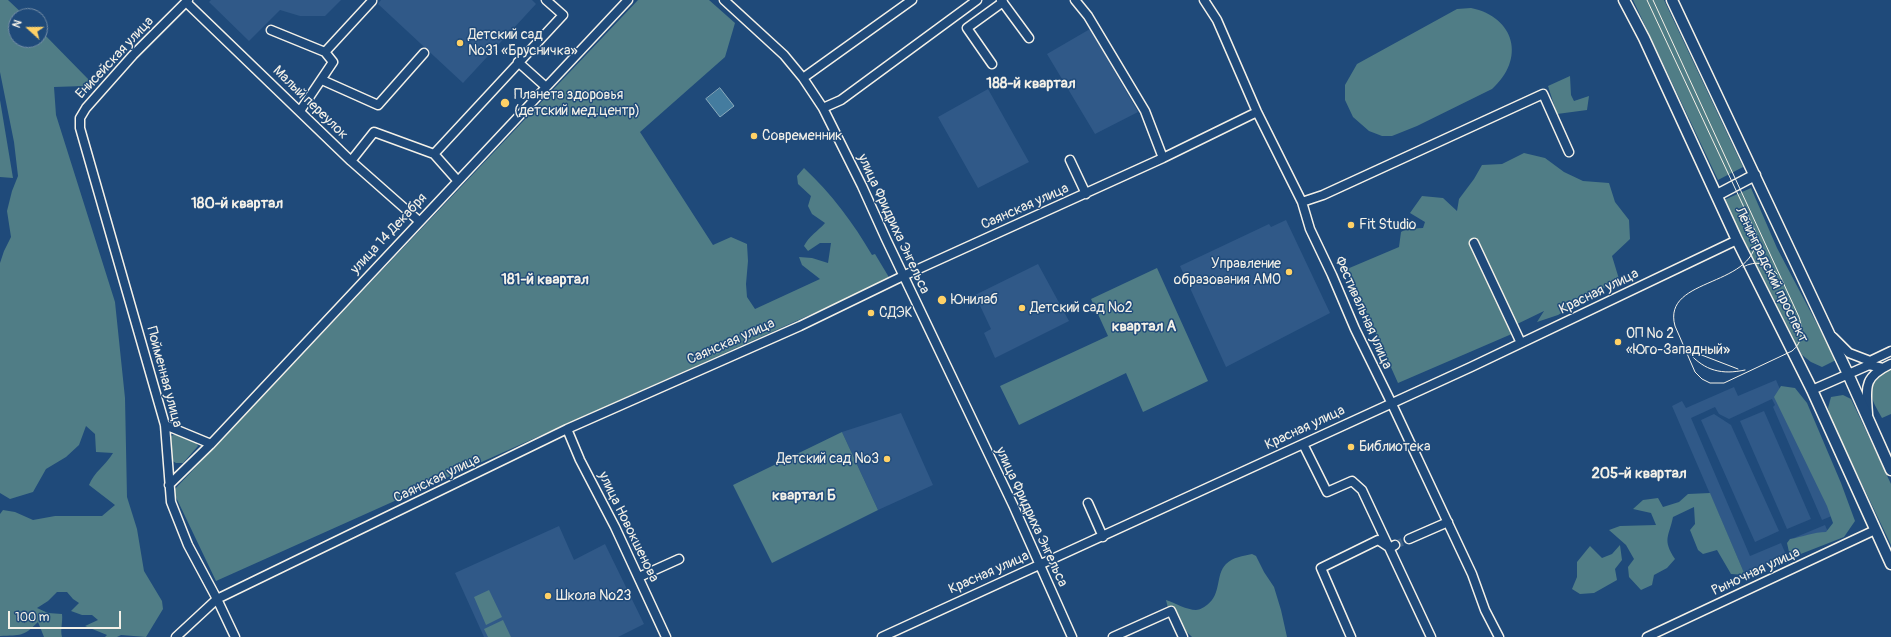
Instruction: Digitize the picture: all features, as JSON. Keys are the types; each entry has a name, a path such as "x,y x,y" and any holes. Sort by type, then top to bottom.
{"main road":[{"name":"Ленинградский проспект","path":"1624,0 1644,38 1737,240 1812,390 1891,564"},
{"name":"Ленинградский проспект","path":"1672,0 1848,374 1891,470"},
{"path":"1717,195 1754,175"}],"street":[{"path":"434,154 562,16 546,0"},
{"name":"улица 14 Декабря","path":"169,485 211,444 457,180 628,0"},
{"name":"улица Фридриха Энгельса","path":"724,0 784,55 803,78 823,108 862,186 903,276 1040,564 1072,637"},
{"path":"803,78 912,0"},
{"path":"823,108 841,100 977,0"},
{"path":"1075,0 1088,16 1145,111 1163,158"},
{"name":"Фестивальная улица","path":"1204,0 1217,20 1257,112 1302,202 1310,229 1355,329 1392,402 1448,522 1498,637"},
{"name":"Малый переулок","path":"187,1 351,161 419,221"},
{"name":"Енисейская улица","path":"80,118 86,108 133,55 187,1"},
{"path":"325,52 372,1"},
{"path":"992,64 967,28 1002,1 1029,38"},
{"path":"271,30 325,52 333,62 300,111"},
{"path":"322,80 378,104 424,53"},
{"path":"518,62 546,87"},
{"path":"1302,202 1322,195 1543,94 1569,152"},
{"name":"Саянская улица","path":"176,637 217,599 567,429 800,326 903,276 1163,158 1257,112"},
{"name":"Пойменная улица","path":"80,118 80,128 165,425 171,502 188,545 217,599 234,637"},
{"path":"351,161 374,132 434,154 457,180"},
{"path":"1070,160 1086,194"},
{"name":"Красная улица","path":"882,637 1304,444 1737,240"},
{"path":"1474,243 1521,343"},
{"path":"1825,327 1847,352 1883,368"},
{"path":"1812,390 1848,374 1891,351"},
{"path":"1868,419 1867,385 1871,376 1891,364"},
{"path":"165,425 211,444"},
{"name":"улица Новокшенова","path":"567,429 580,460 639,577 666,637"},
{"path":"1304,444 1327,492 1352,480 1362,490 1392,546 1431,637"},
{"path":"1088,503 1103,537"},
{"path":"1409,539 1448,522"},
{"name":"Рыночная улица","path":"1647,637 1875,530"},
{"path":"1351,637 1321,568 1378,540 1392,546"},
{"path":"639,577 679,559"},
{"path":"1113,637 1171,611 1183,637"}],"shaded area":[{"path":"211,0 341,0 325,16 300,16 280,10 249,41 209,2"},
{"name":"Детский сад №31 «Брусничка»","path":"381,0 532,0 536,4 463,83 378,4"},
{"path":"1090,29 1138,112 1095,134 1047,54"},
{"path":"720,88 734,106 720,117 706,99"},
{"path":"988,89 1029,162 978,188 938,117"},
{"path":"1286,220 1330,313 1226,367 1180,266 1269,224 1271,227"},
{"name":"Детский сад №2","path":"1038,264 1069,321 995,358 984,333 991,329 975,295"},
{"path":"1776,380 1834,515 1822,520 1773,407 1775,405 1772,399 1729,419 1719,414 1715,407 1691,418 1750,556 1781,543 1787,557 1745,575 1672,406 1682,401 1686,408 1734,387 1738,396"},
{"path":"1764,411 1811,519 1787,529 1740,421"},
{"name":"Детский сад №3","path":"901,413 933,485 878,510 842,432"},
{"path":"1714,414 1731,425 1779,531 1755,542 1701,420"},
{"path":"1825,525 1830,537 1789,540"},
{"name":"Школа №23","path":"559,526 574,560 605,544 644,624 618,637 484,637 455,573"}],"green space":[{"path":"0,0 8,0 16,8 8,8 8,48 48,48 48,38 89,80 84,86 54,87 56,115 115,302 125,398 127,497 137,529 144,571 162,601 163,609 146,637 121,635 117,637 105,637 107,635 85,626 98,620 92,615 82,615 71,611 79,603 67,592 57,592 48,601 37,608 48,613 62,614 62,637 44,637 38,622 25,633 13,636 0,636 0,514 3,510 15,512 33,520 55,516 102,516 115,505 89,485 94,476 113,453 96,452 95,434 86,426 79,445 66,457 46,469 33,492 10,499 0,493 0,263 11,237 7,211 12,191 18,176 14,142 0,72"},
{"path":"638,0 709,0 735,23 725,57 640,132 713,245 731,237 747,244 747,297 755,309 820,279 802,265 799,257 812,258 828,263 831,243 820,243 808,251 804,246 811,236 825,223 812,214 808,206 811,196 798,184 797,176 804,168 841,209 858,232 872,255 875,254 890,279 216,581 173,491"},
{"path":"1633,0 1664,0 1743,167 1718,180"},
{"path":"1471,8 1486,13 1498,20 1506,30 1511,41 1512,53 1509,65 1503,77 1492,89 1417,126 1392,136 1382,136 1369,131 1353,117 1345,100 1345,85 1357,64 1457,9"},
{"path":"1570,76 1571,95 1574,101 1589,96 1587,110 1557,114 1548,86"},
{"path":"0,100 13,178 0,177"},
{"path":"1524,153 1545,158 1564,172 1583,181 1609,183 1615,202 1629,220 1630,239 1612,256 1619,279 1558,315 1537,322 1544,311 1511,327 1514,333 1398,383 1347,269 1399,247 1401,232 1406,229 1423,228 1425,222 1410,213 1422,196 1443,198 1457,211 1459,199 1474,179 1482,165 1502,164"},
{"path":"1751,188 1777,248 1836,360 1822,367 1811,362 1802,355 1724,200"},
{"path":"1157,268 1208,381 1143,412 1126,373 1019,425 1000,386 1108,336 1091,299"},
{"path":"1891,368 1891,414 1882,418 1872,396 1873,380"},
{"path":"1781,386 1795,388 1807,403 1841,483 1855,521 1844,537 1793,557 1789,552 1787,543 1790,539 1826,532 1833,523 1827,506 1774,397"},
{"path":"1843,395 1851,399 1891,484 1891,545 1830,417 1828,408 1831,397"},
{"path":"842,432 878,510 772,563 733,485"},
{"path":"176,434 195,441 198,446 183,463 176,463 171,460 169,441 171,436"},
{"path":"1710,493 1745,575 1731,574 1717,550 1703,554 1698,550 1690,530 1695,524 1694,507 1673,517 1668,534 1668,542 1675,559 1667,568 1654,575 1652,585 1641,590 1629,577 1628,567 1634,559 1626,545 1609,530 1620,526 1656,525 1651,513 1633,509 1643,500 1658,498 1663,507 1679,502 1688,494"},
{"path":"1620,545 1622,560 1615,569 1617,580 1594,593 1580,594 1572,589 1577,577 1577,562 1590,546 1602,558 1612,554"},
{"path":"1252,554 1256,556 1274,587 1287,637 1192,637 1170,616 1166,600 1189,609 1199,610 1212,601 1215,596 1220,574 1226,564 1235,558"},
{"path":"489,590 502,617 486,625 474,597"},
{"path":"503,620 511,637 488,637 484,629"}],"tunnel":[{"path":"1395,545 1409,539"}],"tram line":[{"path":"1647,0 1756,233 1753,251 1743,264 1729,274 1696,289 1682,298 1675,310 1675,326 1695,372 1702,379 1710,383 1724,383 1792,351 1800,340 1800,322 1653,0"},
{"path":"1743,267 1757,263 1762,264 1770,267 1777,274"},
{"path":"1687,347 1699,354 1738,369"},
{"path":"1689,353 1701,364 1714,370 1721,372 1745,370"}],"place":[{"name":"Детский сад №31 «Брусничка»","path":"460,43"},
{"name":"Планета здоровья (детский мед.центр)","path":"505,103"},
{"name":"Современник","path":"754,136"},
{"name":"Fit Studio","path":"1351,225"},
{"name":"Управление образования АМО","path":"1289,272"},
{"name":"Юнилаб","path":"942,300"},
{"name":"Детский сад №2","path":"1022,308"},
{"name":"СДЭК","path":"871,313"},
{"name":"ОП № 2 «Юго-Западный»","path":"1618,342"},
{"name":"Библиотека","path":"1351,447"},
{"name":"Детский сад №3","path":"887,459"},
{"name":"Школа №23","path":"548,596"}],"district":[{"name":"188-й квартал","path":"1031,84"},
{"name":"180-й квартал","path":"237,204"},
{"name":"181-й квартал","path":"545,280"},
{"name":"квартал А","path":"1144,327"},
{"name":"205-й квартал","path":"1639,474"},
{"name":"квартал Б","path":"804,496"}]}
